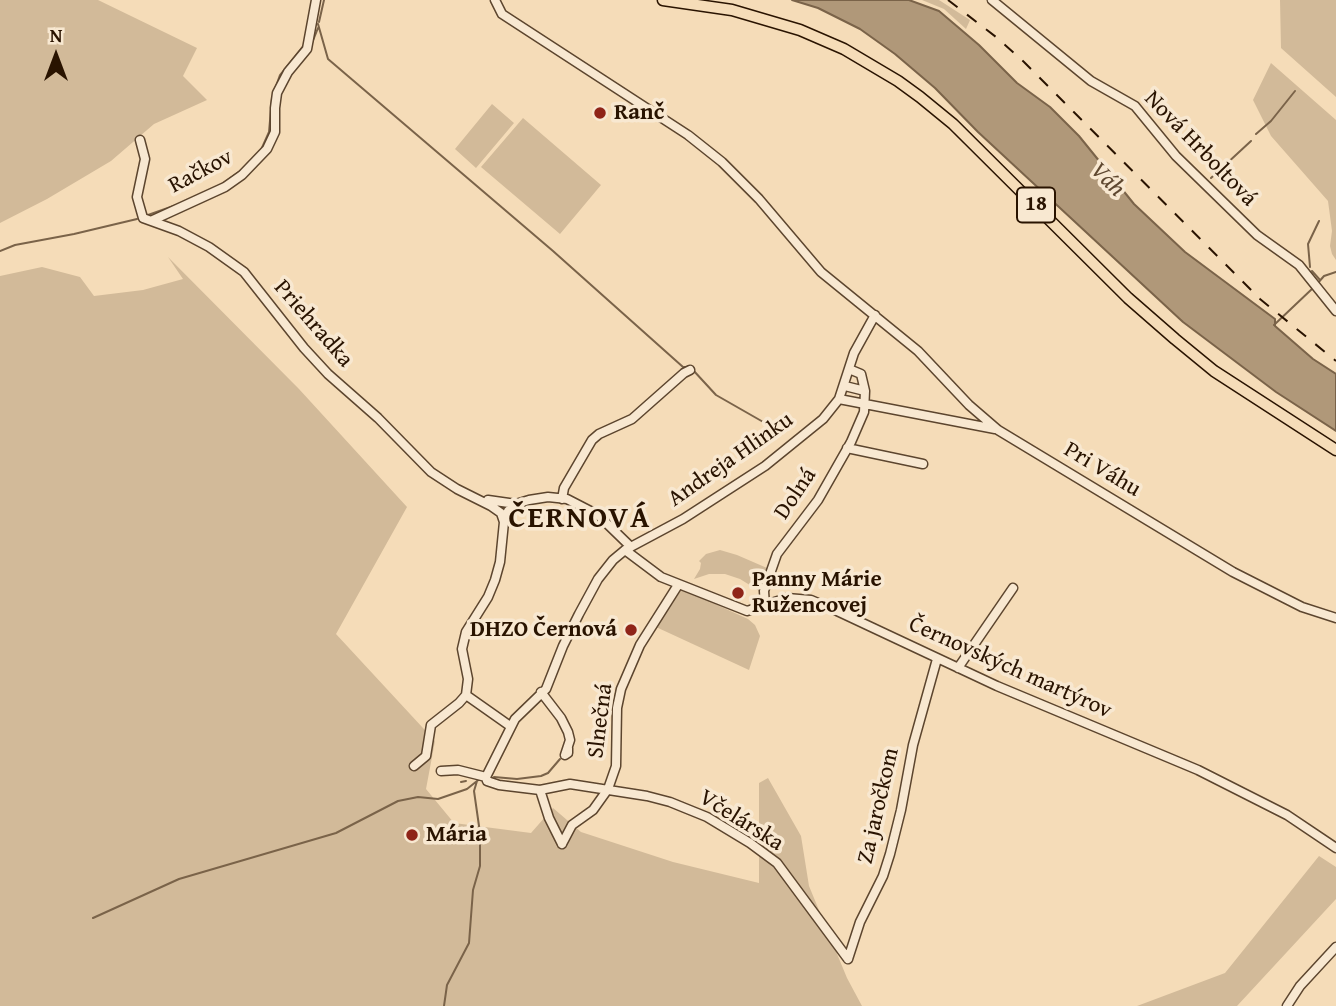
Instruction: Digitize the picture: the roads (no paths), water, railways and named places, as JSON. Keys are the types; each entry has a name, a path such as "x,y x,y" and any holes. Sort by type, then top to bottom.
{"main road":[{"name":"18","path":"663,0 732,10 800,30 844,49 909,89 953,124 1128,298 1175,339 1214,371 1336,450"}],"street":[{"name":"Račkov","path":"153,220 225,187 242,175 267,149 275,132 277,93 288,72 307,49 316,0"},
{"name":"Pri Váhu","path":"495,0 502,14 688,135 722,162 759,199 821,272 918,351 969,405 998,430 1233,572 1291,602 1336,618"},
{"name":"Nová Hrboltová","path":"992,0 1091,81 1135,106 1185,164 1264,241 1299,265 1336,311"},
{"path":"140,140 145,159 137,203 143,218 153,220"},
{"name":"Priehradka","path":"153,220 209,247 244,272 328,374 378,418 432,472 501,513 505,522"},
{"name":"Andreja Hlinku","path":"544,690 563,646 598,579 613,560 765,466 823,419 839,399 854,353 875,315"},
{"path":"849,369 861,374 865,404"},
{"path":"475,497 516,504 548,498 562,499 564,488 592,440 632,419 690,370"},
{"path":"845,386 865,391"},
{"path":"839,399 998,430"},
{"name":"Dolná","path":"765,606 764,591 777,554 818,500 847,448 864,412 865,404"},
{"path":"847,448 923,464"},
{"name":"Černovských martýrov","path":"562,499 582,505 598,515 628,549 660,576 678,585 747,611 787,598 811,600 937,659 1198,770 1287,816 1336,848"},
{"path":"414,766 426,756 431,725 466,695 468,680 462,649 466,632 488,597 495,580 508,511 516,504"},
{"name":"Slnečná","path":"540,790 549,818 562,844 566,832 600,802 608,789 617,766 617,708 621,689 640,645 678,585"},
{"path":"958,668 1013,588"},
{"name":"Za jaročkom","path":"848,959 860,922 883,876 901,810 916,732 937,659"},
{"path":"487,779 510,726 544,690 568,732 568,748"},
{"path":"466,695 510,726"},
{"name":"Včelárska","path":"441,771 458,770 499,785 540,790 570,784 608,789 670,802 707,817 777,863 848,959"},
{"path":"1287,1006 1300,986 1336,947"}],"water":[{"name":"Váh","path":"792,0 909,0 939,11 979,45 1017,83 1050,107 1079,136 1134,204 1185,252 1275,319 1275,326 1313,359 1336,374 1336,431 1276,392 1183,322 978,132 935,88 895,54 860,29 818,8"}],"waterway":[{"path":"319,22 324,0"},
{"path":"318,24 328,59 553,251 683,367 688,367"},
{"path":"312,43 318,28"},
{"path":"275,89 280,75 304,45"},
{"path":"1256,134 1271,121 1295,91"},
{"path":"261,150 269,132 272,98"},
{"path":"1211,178 1251,141"},
{"path":"222,184 243,169"},
{"path":"148,215 182,203"},
{"path":"0,251 15,245 137,219"},
{"path":"1310,267 1308,244 1319,221"},
{"path":"1312,271 1320,280"},
{"path":"1317,284 1324,276 1336,272"},
{"path":"1274,325 1313,288"},
{"path":"693,370 716,395 772,427 776,437"},
{"path":"494,777 517,779 541,776 548,773 560,759"},
{"path":"444,1006 447,985 469,943 473,890 480,866 480,833 474,791 480,779"},
{"path":"461,782 466,781"},
{"path":"93,918 179,879 336,833 398,801 418,797 438,799 467,789 477,781"}],"railway":[{"path":"948,0 1024,62 1260,299 1336,361"}],"place":[{"name":"Ranč","path":"600,113"},
{"name":"Panny Márie Ružencovej","path":"738,593"},
{"name":"DHZO Černová","path":"631,630"},
{"name":"Mária","path":"412,835"}],"district":[{"name":"ČERNOVÁ","path":"580,519"}]}
